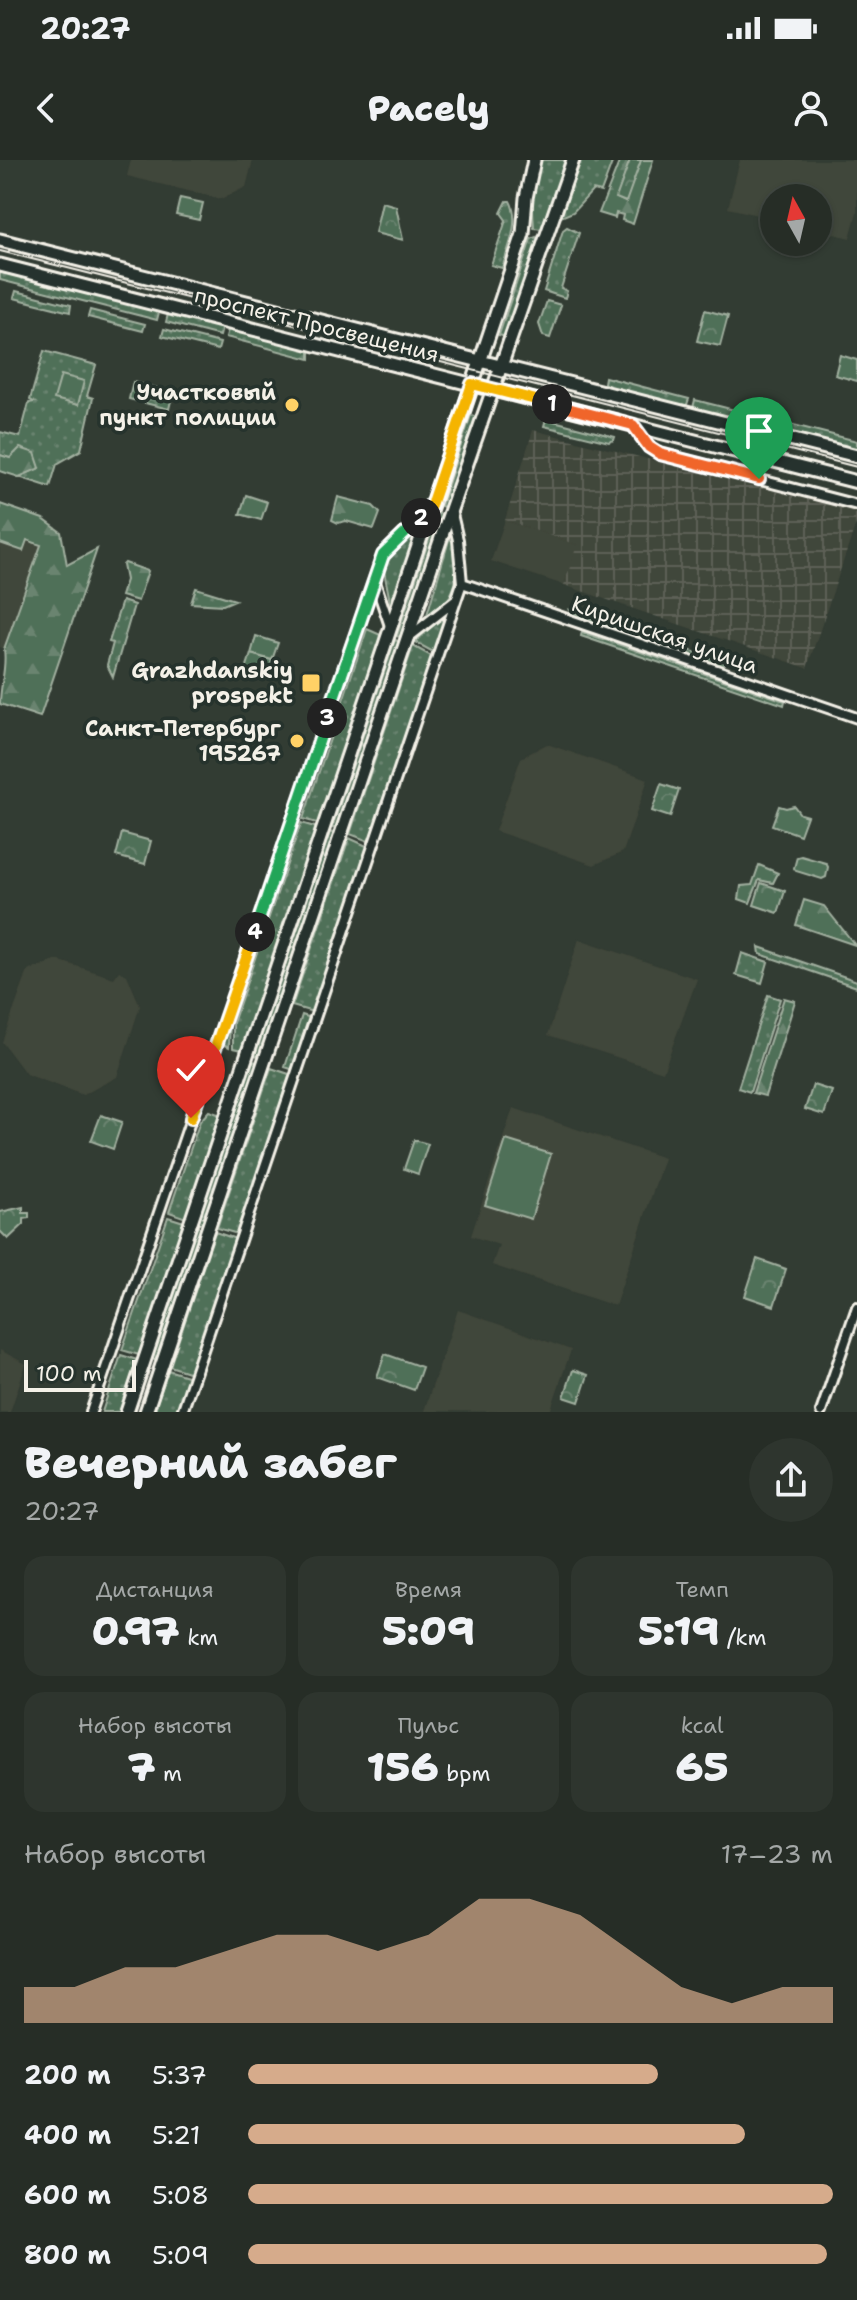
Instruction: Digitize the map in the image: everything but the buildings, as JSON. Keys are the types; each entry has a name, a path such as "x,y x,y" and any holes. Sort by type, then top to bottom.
{"main road":[{"path":"127,1412 523,234 534,160"},
{"path":"146,1412 573,160"},
{"path":"523,234 536,232 545,240"},
{"name":"проспект Просвещения","path":"0,240 857,456"},
{"name":"проспект Просвещения","path":"0,265 857,482"}],"street":[{"path":"633,425 649,447 660,454 857,505"},
{"path":"91,1412 383,555 430,508"},
{"path":"182,1412 462,583 452,514"},
{"path":"374,581 391,629"},
{"name":"Киришская улица","path":"462,583 857,718"},
{"path":"408,638 456,600"},
{"path":"821,1412 857,1307"}],"shaded area":[{"path":"131,160 253,160 246,187 221,199 127,176"},
{"path":"740,160 857,160 857,212 850,238 832,234 832,184 760,184 760,216 728,208"},
{"path":"533,430 857,512 857,521 807,668 564,585 577,545 505,520"},
{"path":"505,520 578,545 564,585 491,561"},
{"path":"26,540 41,544 4,649 0,647 0,543 22,551"},
{"path":"547,744 648,779 623,852 594,865 495,831 521,758"},
{"path":"579,939 697,979 663,1072 548,1035"},
{"path":"57,960 114,978 119,971 127,975 140,1006 117,1077 83,1095 26,1074 2,1042 28,971"},
{"path":"513,1108 664,1158 615,1306 492,1265 499,1245 471,1236"},
{"path":"458,1310 571,1350 550,1412 424,1411"},
{"path":"0,1350 26,1364 10,1412 0,1412"}],"green space":[{"path":"540,160 567,160 541,229 534,228 532,193"},
{"path":"581,160 613,160 601,192 593,190 573,212 561,217"},
{"path":"620,160 630,160 617,198 625,202 641,160 653,160 633,224 622,220 623,215 616,213 615,218 599,213"},
{"path":"630,160 641,160 626,202 616,198"},
{"path":"180,198 203,203 199,220 176,215"},
{"path":"507,201 513,209 514,226 502,268 491,265 506,220 501,213"},
{"path":"382,202 396,206 403,240 375,233"},
{"path":"567,227 579,233 561,288 567,291 565,298 544,291 563,230"},
{"path":"536,237 538,241 506,337 499,335 531,239"},
{"path":"0,272 159,312 157,320 0,280"},
{"path":"16,291 71,305 70,312 14,298"},
{"path":"547,301 561,305 550,338 543,336 539,324"},
{"path":"90,310 145,324 143,331 88,317"},
{"path":"705,310 728,316 720,346 697,341"},
{"path":"168,314 222,328 220,336 166,322"},
{"path":"164,329 220,343 218,350 162,336"},
{"path":"228,329 310,350 310,359 226,337"},
{"path":"44,351 96,365 87,396 93,398 81,450 57,464 50,487 19,477 39,468 0,455 0,432 20,437 29,403 34,402 30,400"},
{"path":"840,355 857,360 857,381 835,375"},
{"path":"61,375 84,381 78,405 54,399"},
{"path":"605,377 689,399 686,407 612,388 604,383"},
{"path":"133,382 173,392 169,409 129,399"},
{"path":"695,400 857,441 857,450 693,408"},
{"path":"471,415 477,417 446,508 441,506"},
{"path":"546,419 615,437 609,442 544,426"},
{"path":"20,448 35,453 40,468 19,477 0,471 0,455 10,458"},
{"path":"246,495 267,502 261,520 240,514"},
{"path":"338,497 373,506 380,513 374,529 332,520"},
{"path":"0,504 43,519 61,532 67,565 97,549 40,717 0,704 4,649 41,545 27,540 23,551 0,543"},
{"path":"438,513 444,515 403,638 397,636"},
{"path":"409,537 414,539 394,606 391,607 383,566"},
{"path":"452,539 458,561 455,584 444,604 426,618 449,540"},
{"path":"125,563 148,571 138,601 121,596 126,580"},
{"path":"196,588 235,600 223,605 191,603"},
{"path":"122,601 134,605 113,677 107,665 113,643 109,642"},
{"path":"570,610 727,663 722,665 573,614"},
{"path":"444,615 447,617 435,653 415,642"},
{"path":"367,629 383,636 320,824 303,819"},
{"path":"582,632 785,701 784,705 581,636"},
{"path":"256,636 278,643 272,660 251,654"},
{"path":"395,640 401,642 338,829 332,828"},
{"path":"413,646 433,657 371,842 350,834"},
{"path":"251,654 272,660 267,679 245,672"},
{"path":"661,784 679,790 670,817 652,811"},
{"path":"779,806 794,806 800,814 807,816 800,835 772,825"},
{"path":"296,822 230,1023 229,1047 221,1043"},
{"path":"301,823 318,828 243,1050 233,1048 233,1023"},
{"path":"330,832 336,834 261,1057 255,1055"},
{"path":"122,833 151,841 145,864 116,856"},
{"path":"349,838 369,847 313,1012 292,1006"},
{"path":"797,857 826,863 826,877 822,879 796,871"},
{"path":"759,865 778,873 773,883 759,880 750,903 739,899 741,886 752,885"},
{"path":"761,883 785,891 778,913 754,905"},
{"path":"804,900 824,906 855,945 796,925"},
{"path":"759,947 857,981 857,987 760,954"},
{"path":"742,953 768,962 762,983 736,975"},
{"path":"768,995 780,999 750,1092 738,1088"},
{"path":"784,998 795,1001 765,1096 753,1093"},
{"path":"302,1015 311,1018 294,1070 285,1067"},
{"path":"253,1061 259,1063 204,1224 198,1222"},
{"path":"271,1068 292,1075 238,1234 217,1228"},
{"path":"813,1085 832,1091 824,1115 805,1109"},
{"path":"209,1111 221,1115 186,1218 169,1212 200,1121"},
{"path":"101,1115 122,1122 113,1149 91,1141"},
{"path":"414,1140 428,1144 418,1174 404,1169"},
{"path":"506,1140 551,1154 531,1219 485,1205"},
{"path":"23,1207 23,1213 29,1213 29,1218 24,1219 24,1224 8,1239 0,1231 0,1212"},
{"path":"168,1217 184,1222 139,1355 122,1350"},
{"path":"197,1226 202,1228 158,1361 152,1359"},
{"path":"215,1232 236,1239 191,1373 170,1366"},
{"path":"757,1259 786,1269 774,1306 745,1296"},
{"path":"385,1354 422,1367 414,1390 377,1377"},
{"path":"121,1355 137,1360 120,1412 102,1412"},
{"path":"168,1370 190,1377 178,1412 154,1412"},
{"path":"573,1370 588,1375 579,1402 564,1397"}],"tram line":[{"path":"0,251 857,467"}],"place":[{"name":"Участковый пункт полиции","path":"292,405"},
{"name":"Grazhdanskiy prospekt","path":"311,683"},
{"name":"Санкт-Петербург 195267","path":"297,741"}],"route":[{"path":"191,1118 383,555 430,508 472,384 633,425 649,447 660,454 759,479"}]}
